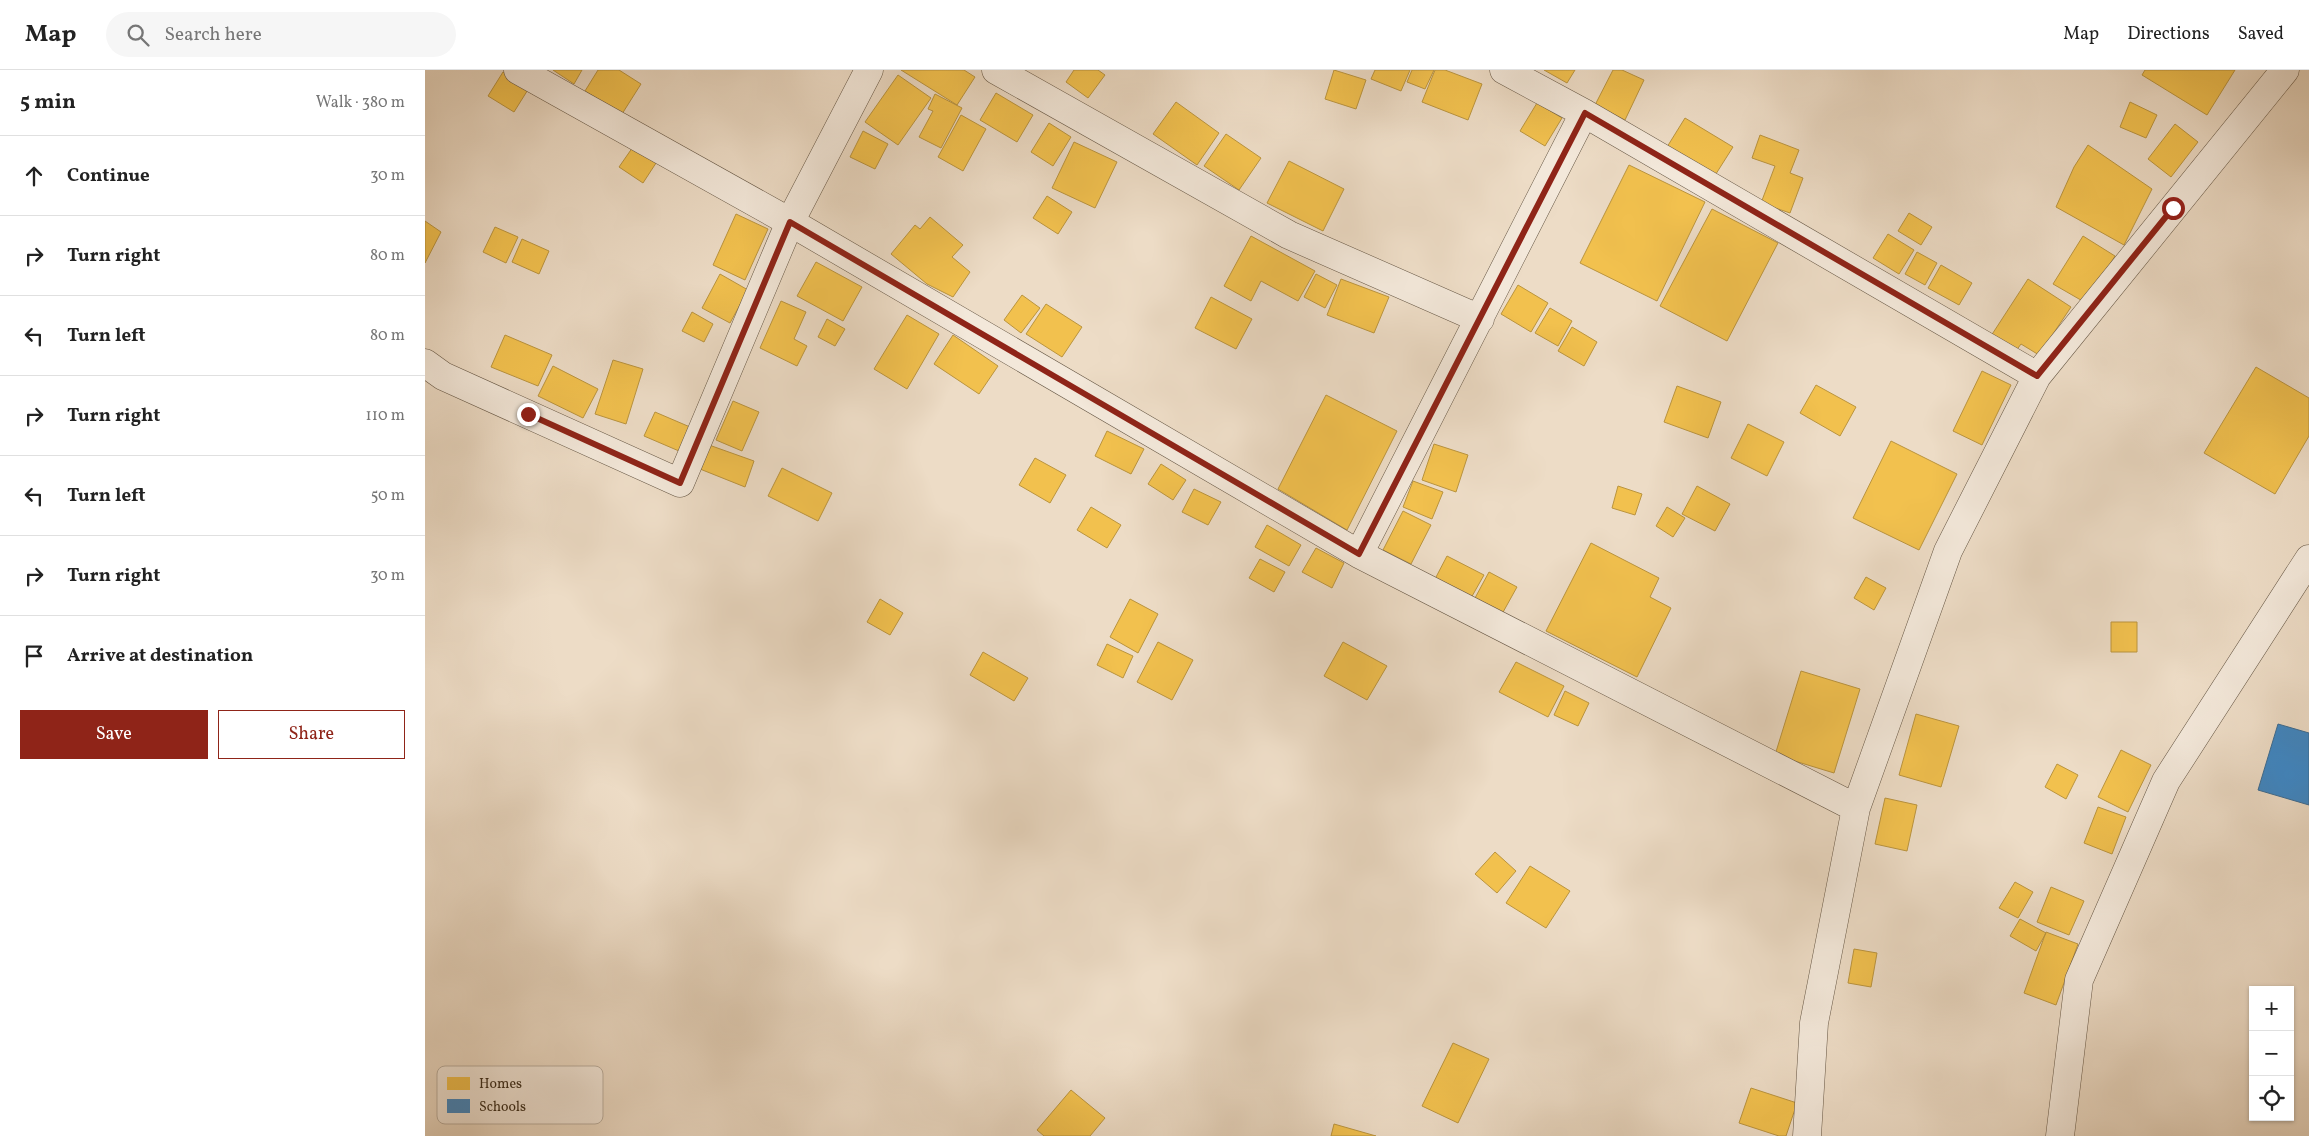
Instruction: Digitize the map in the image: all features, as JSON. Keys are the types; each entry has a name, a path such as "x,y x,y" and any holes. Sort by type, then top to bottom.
{"street":[{"path":"518,70 790,222 1359,554 1856,808"},
{"path":"425,362 443,376 680,483 790,222 869,70"},
{"path":"996,70 1289,235 1480,319"},
{"path":"1504,70 1585,113 2037,376"},
{"path":"1807,1136 1814,1022 1856,808 1947,551 2037,376 2285,70"},
{"path":"1359,554 1585,113"},
{"path":"2060,1136 2079,980 2166,781 2309,559"}],"building: Homes":[{"path":"553,70 582,70 574,84"},
{"path":"598,70 619,70 641,84 622,114 585,91"},
{"path":"901,70 964,70 975,77 957,105"},
{"path":"1074,70 1098,70 1105,75 1088,98 1066,82"},
{"path":"1334,70 1366,80 1356,109 1325,99"},
{"path":"1375,70 1410,70 1401,91 1371,79"},
{"path":"1412,70 1434,70 1425,89 1407,82"},
{"path":"1435,70 1445,70 1482,84 1468,120 1422,102"},
{"path":"1544,70 1575,70 1567,83"},
{"path":"1613,70 1622,70 1644,80 1625,120 1595,105"},
{"path":"2145,70 2235,70 2207,115 2142,75"},
{"path":"503,72 529,88 514,112 488,96"},
{"path":"898,75 931,98 898,145 865,122"},
{"path":"996,93 1033,115 1017,142 980,120"},
{"path":"935,94 962,108 941,148 919,137 933,111 928,109"},
{"path":"1176,102 1219,133 1197,165 1153,134"},
{"path":"2130,102 2157,115 2146,138 2120,127"},
{"path":"1537,103 1562,118 1545,146 1520,131"},
{"path":"961,115 986,129 963,171 938,157"},
{"path":"1685,118 1733,147 1714,177 1667,147"},
{"path":"1049,123 1071,137 1053,166 1031,152"},
{"path":"2175,124 2198,142 2171,177 2148,159"},
{"path":"863,131 888,144 875,169 850,157"},
{"path":"1226,134 1261,158 1239,190 1204,166"},
{"path":"1760,135 1799,150 1790,173 1803,178 1790,213 1761,203 1775,166 1752,158"},
{"path":"1074,142 1117,162 1095,208 1052,188"},
{"path":"635,144 658,160 643,183 619,167"},
{"path":"2088,145 2152,189 2124,245 2056,207 2074,167"},
{"path":"1289,161 1344,189 1323,231 1267,203"},
{"path":"1629,165 1705,202 1657,301 1580,263"},
{"path":"1047,196 1072,212 1058,234 1033,218"},
{"path":"1712,209 1778,243 1727,341 1660,306"},
{"path":"1909,213 1932,227 1921,245 1898,231"},
{"path":"736,214 768,229 745,280 713,265"},
{"path":"930,217 963,245 952,257 970,272 953,297 927,284 891,254 915,225 920,229"},
{"path":"425,221 441,232 425,263"},
{"path":"495,227 518,237 506,263 483,252"},
{"path":"1888,234 1914,250 1899,274 1873,258"},
{"path":"1251,236 1315,271 1298,301 1261,281 1251,301 1224,286"},
{"path":"2083,236 2115,256 2086,303 2053,284"},
{"path":"522,239 549,251 539,274 512,262"},
{"path":"1917,252 1937,263 1925,285 1905,274"},
{"path":"816,262 862,287 843,321 797,296"},
{"path":"1941,265 1972,283 1959,305 1928,288"},
{"path":"720,274 748,290 730,323 702,308"},
{"path":"1316,274 1337,285 1325,308 1304,297"},
{"path":"1341,279 1389,297 1374,333 1327,315"},
{"path":"2028,279 2071,307 2039,355 2021,344 2013,355 1989,339"},
{"path":"1518,285 1548,303 1531,332 1501,314"},
{"path":"1022,295 1040,308 1021,333 1004,320"},
{"path":"1211,297 1252,319 1236,349 1195,328"},
{"path":"781,301 806,312 794,339 807,346 797,366 760,348"},
{"path":"1046,304 1082,327 1062,357 1026,334"},
{"path":"1550,308 1572,321 1558,346 1535,333"},
{"path":"692,312 713,324 704,342 682,331"},
{"path":"907,315 939,334 907,389 874,369"},
{"path":"827,319 845,329 835,346 818,337"},
{"path":"1572,327 1597,342 1584,366 1558,351"},
{"path":"505,335 552,355 538,386 491,367"},
{"path":"953,335 998,366 979,394 934,364"},
{"path":"613,360 643,369 626,424 595,414"},
{"path":"553,366 598,389 583,418 538,396"},
{"path":"2256,367 2309,398 2309,436 2275,494 2204,453"},
{"path":"1982,371 2011,385 1982,445 1953,431"},
{"path":"1816,385 1856,407 1840,436 1800,413"},
{"path":"1677,386 1721,402 1708,438 1664,422"},
{"path":"1326,395 1397,431 1347,530 1278,489"},
{"path":"733,401 759,412 742,451 716,440"},
{"path":"655,412 690,427 679,451 644,436"},
{"path":"1748,424 1784,442 1767,476 1731,458"},
{"path":"1107,431 1144,449 1131,474 1095,456"},
{"path":"1891,441 1957,474 1919,550 1853,518"},
{"path":"1434,444 1468,455 1456,492 1422,480"},
{"path":"709,445 754,461 745,487 700,469"},
{"path":"1035,458 1066,475 1050,503 1019,485"},
{"path":"1161,464 1186,480 1173,500 1148,484"},
{"path":"782,468 832,493 818,521 768,496"},
{"path":"1413,481 1443,492 1432,519 1403,507"},
{"path":"1618,486 1642,494 1635,515 1612,508"},
{"path":"1697,486 1730,504 1715,531 1682,514"},
{"path":"1194,489 1221,502 1208,525 1182,512"},
{"path":"1091,507 1121,525 1107,548 1077,530"},
{"path":"1667,507 1685,518 1673,537 1656,526"},
{"path":"1403,511 1431,525 1411,564 1383,550"},
{"path":"1267,525 1301,545 1289,566 1255,547"},
{"path":"1591,543 1659,578 1650,597 1671,608 1637,677 1546,631"},
{"path":"1316,548 1344,563 1332,588 1302,572"},
{"path":"1447,556 1484,575 1471,598 1435,579"},
{"path":"1260,559 1285,572 1274,592 1249,578"},
{"path":"1489,572 1517,587 1502,614 1475,598"},
{"path":"1866,577 1886,588 1874,610 1854,598"},
{"path":"880,599 903,613 890,635 867,622"},
{"path":"1130,599 1158,614 1138,653 1110,637"},
{"path":"2111,622 2137,622 2137,652 2111,652"},
{"path":"1158,642 1193,660 1172,700 1137,682"},
{"path":"1343,642 1387,666 1367,700 1324,676"},
{"path":"1107,644 1133,656 1123,678 1097,665"},
{"path":"983,652 1028,678 1014,701 970,675"},
{"path":"1516,662 1564,686 1548,717 1499,692"},
{"path":"1801,671 1860,689 1834,773 1775,755"},
{"path":"1565,691 1589,703 1578,726 1554,715"},
{"path":"1916,714 1959,726 1941,787 1899,775"},
{"path":"2121,750 2151,765 2128,812 2098,797"},
{"path":"2057,764 2078,775 2066,799 2045,787"},
{"path":"1885,798 1917,805 1907,851 1875,844"},
{"path":"2098,807 2126,817 2112,854 2084,843"},
{"path":"1495,852 1516,871 1497,893 1475,874"},
{"path":"1530,866 1570,891 1546,928 1506,903"},
{"path":"2015,882 2033,892 2018,918 1999,908"},
{"path":"2051,887 2084,901 2069,935 2037,922"},
{"path":"2020,919 2046,933 2036,951 2010,936"},
{"path":"2046,932 2078,944 2056,1005 2024,993"},
{"path":"1854,949 1877,953 1871,987 1848,983"},
{"path":"1453,1043 1489,1059 1458,1123 1422,1106"},
{"path":"1751,1088 1797,1103 1786,1136 1779,1136 1739,1123"},
{"path":"1071,1090 1105,1118 1090,1136 1044,1136 1037,1130"},
{"path":"1334,1124 1376,1136 1331,1136"}],"building: Schools":[{"path":"2278,724 2309,733 2309,805 2258,790"}],"route":[{"path":"528,414 680,483 790,222 1359,554 1585,113 2037,376 2173,208"}]}
